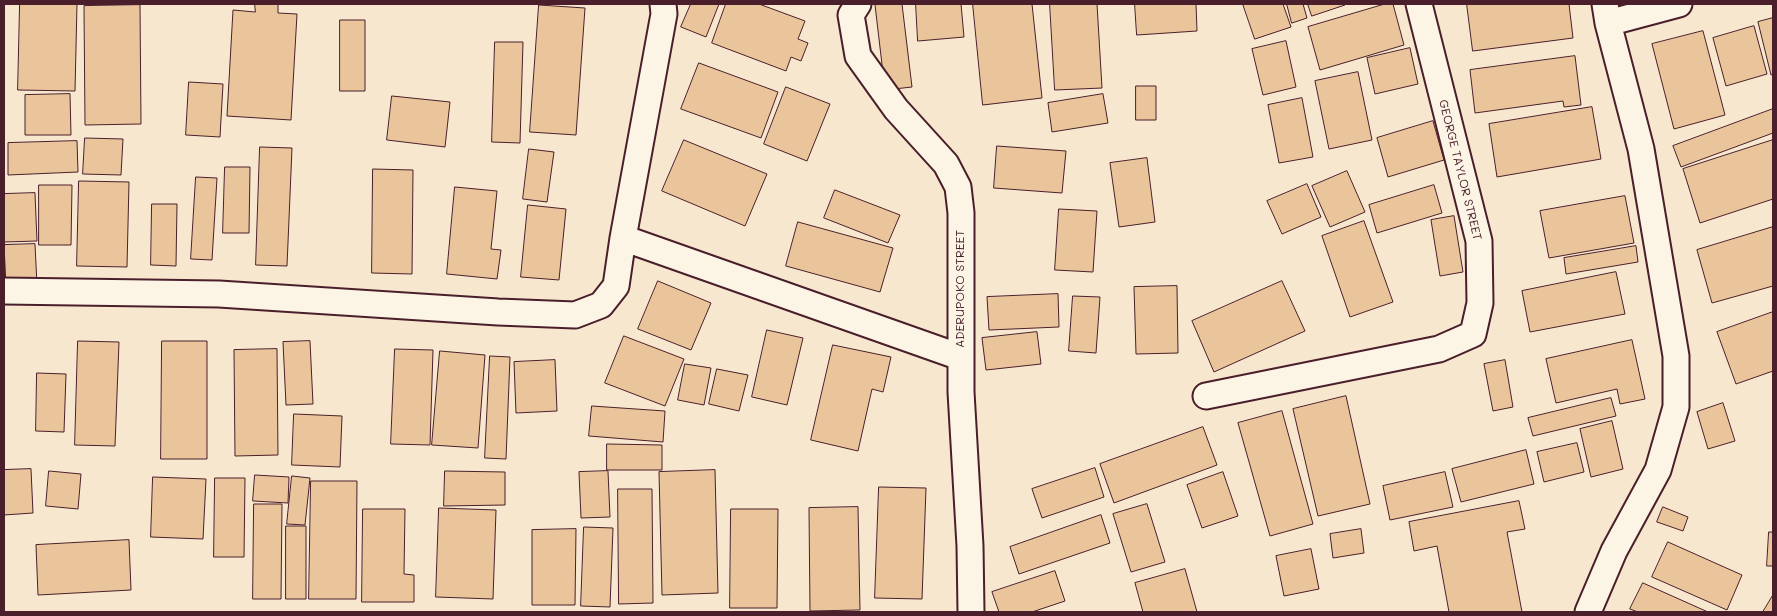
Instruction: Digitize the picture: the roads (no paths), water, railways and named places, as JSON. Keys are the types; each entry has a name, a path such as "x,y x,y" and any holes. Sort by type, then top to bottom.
{"street":[{"path":"4,291 219,294 498,312 575,315 601,305 616,286 622,238 664,14 663,4"},
{"name":"ADERUPOKO STREET","path":"858,4 851,15 858,56 896,109 946,164 958,187 961,213 960,357 970,546 971,612"},
{"name":"GEORGE TAYLOR STREET","path":"1206,396 1439,350 1473,334 1480,303 1479,241 1419,4"},
{"path":"1588,612 1614,551 1658,470 1676,407 1676,356 1641,149 1606,13 1679,4"},
{"path":"622,238 960,357"}]}
